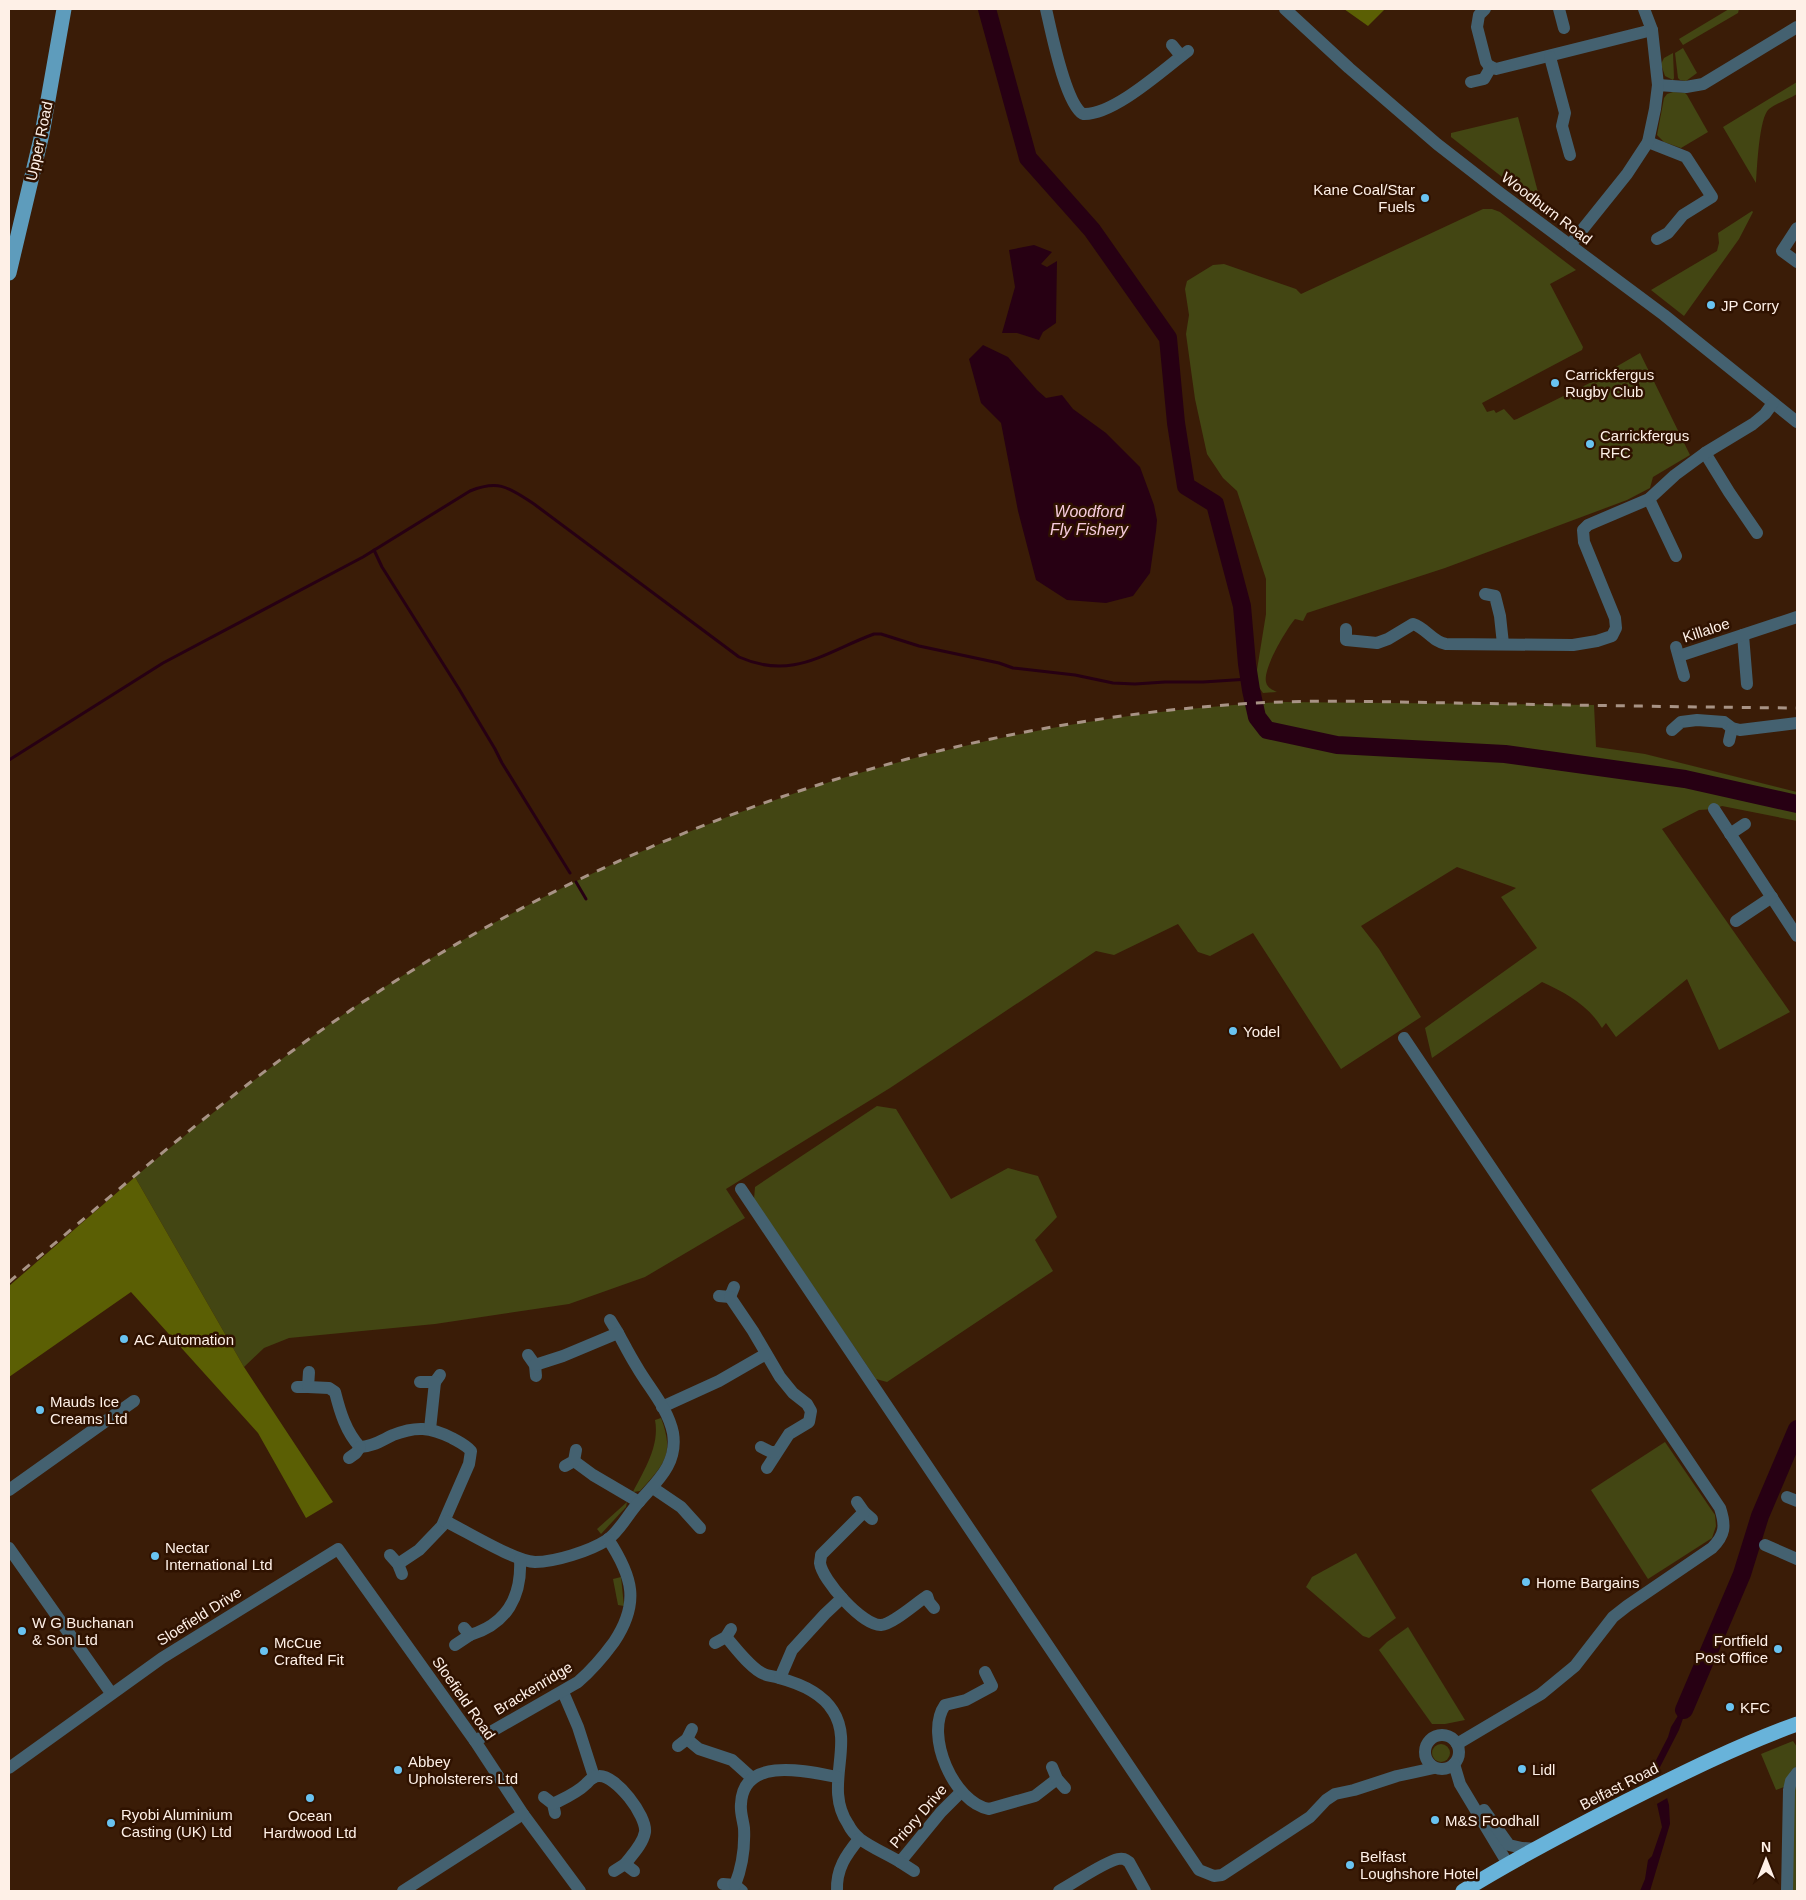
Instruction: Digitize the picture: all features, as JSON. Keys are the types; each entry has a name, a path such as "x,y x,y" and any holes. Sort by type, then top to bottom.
{"highway":[{"name":"Belfast Road","path":"1463,1891 1508,1864 1678,1776 1735,1749 1796,1727"}],"main road":[{"name":"Upper Road","path":"9,273 42,134 64,9"}],"street":[{"path":"1049,9 1062,72 1076,107 1082,114 1097,112 1112,106 1184,54 1172,44"},
{"name":"Woodburn Road","path":"1285,9 1349,68 1437,144 1664,315 1797,422"},
{"path":"1485,9 1479,15 1477,25 1485,60 1491,67 1502,69 1652,30"},
{"path":"1559,9 1564,28"},
{"path":"1570,246 1627,174 1648,142 1658,85 1652,30 1644,9"},
{"path":"1658,85 1686,87 1703,84 1797,26"},
{"path":"1550,57 1564,113 1562,126 1570,155"},
{"path":"1471,82 1484,79 1491,67"},
{"path":"1648,142 1686,157 1712,197 1683,215 1668,233 1657,239"},
{"path":"1797,228 1780,254 1797,262"},
{"path":"1345,639 1377,643 1413,624 1422,628 1442,643 1573,645 1597,641 1614,634 1616,628 1615,618 1584,542 1582,530 1588,525 1649,499 1675,475 1705,453 1754,424 1766,414 1773,403"},
{"path":"1705,453 1728,492 1757,533"},
{"path":"1649,499 1676,556"},
{"path":"1494,595 1501,623 1503,644"},
{"name":"Killaloe","path":"1684,676 1678,652 1743,635 1797,617"},
{"name":"Killaloe","path":"1743,635 1747,684"},
{"path":"1672,730 1681,722 1697,720 1722,721 1732,728 1751,729 1797,723"},
{"path":"1729,741 1732,728"},
{"path":"1714,810 1797,936"},
{"path":"1730,834 1745,824"},
{"path":"1736,921 1772,897"},
{"path":"1404,1038 1720,1508 1725,1530 1716,1544 1613,1617 1575,1666 1541,1694 1457,1744"},
{"path":"741,1189 1199,1870 1214,1876 1222,1875 1310,1817 1326,1800 1335,1794 1397,1776 1444,1767 1459,1754 1457,1744 1448,1736 1436,1736 1427,1743 1420,1761 1397,1776"},
{"path":"728,1293 780,1377 812,1411 809,1422 790,1434 776,1452 767,1468"},
{"path":"445,1521 520,1559 535,1562 566,1557 591,1548 608,1539 652,1488 668,1467 673,1450 673,1433 662,1407 610,1320"},
{"path":"533,1365 564,1356 618,1333"},
{"path":"662,1407 719,1381 766,1354"},
{"path":"309,1372 303,1387 329,1388 335,1392 344,1422 355,1442 360,1447"},
{"path":"420,1382 437,1379 430,1429"},
{"path":"9,1490 134,1401"},
{"path":"349,1458 356,1454 360,1447 371,1445 405,1431 430,1429 462,1443 471,1450 469,1464 445,1521 428,1541 397,1564"},
{"path":"761,1447 771,1452 776,1452"},
{"path":"572,1459 593,1475 639,1502"},
{"path":"652,1488 681,1507 700,1528"},
{"path":"864,1511 821,1555 820,1564 842,1598 865,1620 882,1625 890,1622 927,1596 934,1608"},
{"name":"Brackenridge","path":"475,1741 563,1692 591,1671 625,1626 630,1611 627,1575 621,1560 608,1539"},
{"path":"1765,1544 1797,1559"},
{"path":"9,1548 111,1693"},
{"name":"Sloefield Drive","path":"9,1768 111,1693 220,1621 338,1549"},
{"name":"Sloefield Road","path":"338,1549 475,1741 523,1814 580,1891"},
{"path":"455,1645 467,1632 480,1632 496,1621 509,1608 519,1585 520,1559"},
{"path":"780,1678 792,1650 824,1614 842,1598"},
{"name":"Priory Drive","path":"724,1636 754,1668 764,1674 780,1678 808,1690 822,1699 833,1710 840,1728 841,1742 837,1777 839,1806 844,1819 860,1839 914,1872"},
{"path":"985,1672 997,1687 966,1700 944,1705 941,1710 938,1740 942,1757 961,1792 974,1804 989,1809 1035,1796 1058,1778"},
{"path":"563,1692 578,1727 594,1777"},
{"path":"686,1738 705,1752 732,1760 752,1778"},
{"path":"1425,1749 1426,1760 1444,1767 1462,1790 1508,1864"},
{"path":"733,1887 742,1864 744,1844 741,1800 746,1785 752,1778 769,1771 780,1770 837,1777"},
{"path":"1787,1891 1789,1790 1791,1781 1797,1773"},
{"path":"551,1805 579,1790 594,1777 604,1777 616,1784 644,1821 645,1831 630,1868 614,1872"},
{"path":"1462,1790 1476,1799 1510,1845 1537,1850"},
{"name":"Priory Drive","path":"900,1862 941,1812 961,1792"},
{"path":"404,1891 523,1814"},
{"path":"837,1891 842,1861 860,1839"},
{"path":"1059,1891 1111,1862 1124,1858 1129,1862 1145,1891"}],"green space":[{"path":"1729,9 1739,9 1738,13 1683,45 1679,39"},
{"path":"1683,48 1697,73 1686,81 1678,78 1675,53"},
{"path":"1673,53 1673,80 1665,76 1661,64 1664,58"},
{"path":"1797,82 1797,94 1772,107 1766,114 1759,144 1756,183 1723,127"},
{"path":"1673,92 1685,93 1687,95 1708,132 1681,148 1664,142 1657,135 1664,98 1667,94"},
{"path":"1518,117 1539,196 1530,199 1451,137 1451,133"},
{"path":"1483,209 1492,209 1500,212 1576,270 1550,284 1583,347 1582,350 1482,403 1487,412 1494,410 1496,413 1504,409 1514,420 1517,419 1612,372 1614,368 1640,353 1690,455 1653,477 1650,488 1627,500 1445,568 1307,613 1303,621 1295,619 1276,649 1266,676 1268,686 1277,692 1263,693 1255,682 1266,614 1266,579 1237,491 1223,478 1207,454 1195,399 1186,334 1189,315 1185,289 1187,281 1213,265 1224,264 1296,289 1301,294"},
{"path":"1752,211 1739,239 1684,316 1651,290 1717,251 1719,243 1718,233"},
{"path":"1284,702 1594,705 1596,747 1645,754 1797,792 1797,821 1722,806 1714,809 1699,810 1662,829 1790,1012 1719,1050 1687,979 1616,1037 1606,1023 1602,1028 1583,1006 1542,982 1432,1058 1425,1028 1537,948 1501,897 1516,888 1457,867 1361,926 1379,949 1421,1017 1341,1069 1253,933 1210,956 1198,952 1178,924 1114,955 1096,951 890,1088 726,1189 745,1218 645,1277 569,1304 435,1324 289,1338 264,1348 244,1367 135,1177 294,1050 326,1026 394,981 496,922 601,869 709,824 821,785 934,753 1049,729 1166,711"},
{"path":"877,1106 896,1109 951,1199 1008,1168 1038,1176 1057,1217 1035,1240 1053,1271 887,1382 876,1379 754,1199 755,1187"},
{"path":"661,1418 667,1441 665,1458 661,1466 640,1491 633,1492 650,1458 655,1439 655,1420"},
{"path":"1665,1442 1715,1515 1716,1526 1712,1538 1648,1579 1591,1490"},
{"path":"627,1502 626,1507 601,1534 597,1529"},
{"path":"1356,1553 1396,1618 1369,1638 1363,1636 1306,1587 1312,1577"},
{"path":"621,1577 624,1606 618,1605 613,1579"},
{"path":"1408,1627 1465,1720 1445,1724 1432,1724 1379,1650"},
{"path":"1793,1741 1797,1747 1797,1766 1791,1771 1784,1787 1776,1790 1761,1754"},
{"path":"1437,1744 1445,1744 1450,1749 1448,1760 1437,1762 1432,1757 1432,1749"},
{"path":"1797,1778 1797,1891 1792,1891 1793,1792"}],"shaded area":[{"path":"1344,9 1385,9 1368,26"},
{"path":"135,1177 244,1367 333,1502 306,1518 258,1433 131,1292 9,1377 9,1286"}],"water":[{"path":"1034,245 1052,252 1041,264 1047,267 1057,261 1056,323 1043,332 1039,340 1017,333 1002,333 1015,287 1009,250"},
{"name":"Woodford Fly Fishery","path":"983,345 1008,357 1046,398 1062,395 1073,409 1106,433 1140,467 1154,505 1157,520 1150,573 1133,596 1106,603 1067,600 1036,580 1018,511 1001,423 981,403 969,359"},
{"path":"1682,1709 1686,1710 1679,1730 1659,1769 1669,1805 1670,1824 1650,1891 1640,1891 1645,1879 1648,1860 1652,1856 1662,1827 1650,1772 1668,1737 1671,1727"}],"pier":[{"path":"1661,1769 1669,1797 1655,1805 1648,1776"}],"waterway":[{"path":"987,9 1028,158 1092,230 1168,338 1176,423 1186,486 1215,504 1242,606 1247,664 1257,717 1267,730 1337,745 1505,754 1685,779 1797,804"},
{"path":"9,760 163,663 363,557 470,491 489,486 504,487 534,504 739,657 758,664 793,665 824,656 874,634 881,634 919,646 999,663 1013,668 1075,675 1113,683 1135,684 1249,679"},
{"path":"374,550 382,567 459,689 570,873"},
{"path":"576,882 586,899"},
{"path":"1684,1710 1742,1574 1760,1516 1797,1429"}],"railway":[{"path":"9,1282 215,1110 258,1077 345,1014 445,950 551,893 660,843 772,800 887,764 1004,736 1122,716 1240,704 1348,701 1797,708"}],"place":[{"name":"Kane Coal/Star Fuels","path":"1425,198"},
{"name":"JP Corry","path":"1711,305"},
{"name":"Carrickfergus Rugby Club","path":"1555,383"},
{"name":"Carrickfergus RFC","path":"1590,444"},
{"name":"Yodel","path":"1233,1031"},
{"name":"AC Automation","path":"124,1339"},
{"name":"Mauds Ice Creams Ltd","path":"40,1410"},
{"name":"Nectar International Ltd","path":"155,1556"},
{"name":"Home Bargains","path":"1526,1582"},
{"name":"W G Buchanan & Son Ltd","path":"22,1631"},
{"name":"Fortfield Post Office","path":"1778,1649"},
{"name":"McCue Crafted Fit","path":"264,1651"},
{"name":"KFC","path":"1730,1707"},
{"name":"Lidl","path":"1522,1769"},
{"name":"Abbey Upholsterers Ltd","path":"398,1770"},
{"name":"Ocean Hardwood Ltd","path":"310,1798"},
{"name":"M&S Foodhall","path":"1435,1820"},
{"name":"Ryobi Aluminium Casting (UK) Ltd","path":"111,1823"},
{"name":"Belfast Loughshore Hotel","path":"1350,1865"}]}
